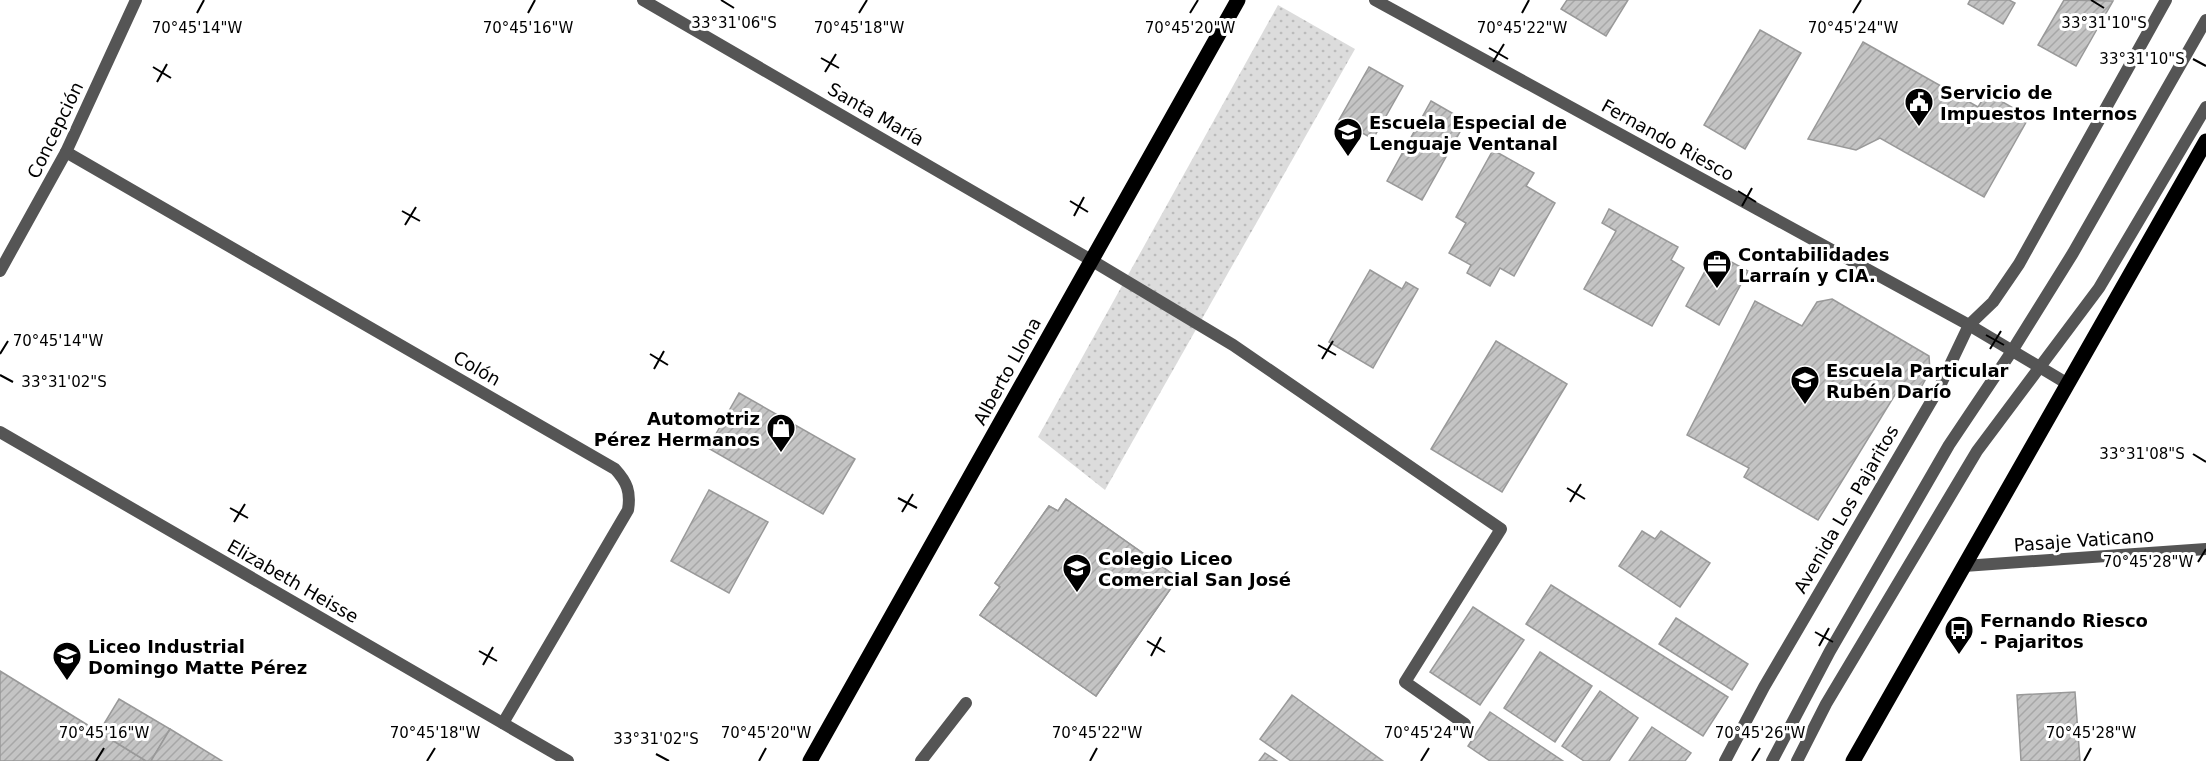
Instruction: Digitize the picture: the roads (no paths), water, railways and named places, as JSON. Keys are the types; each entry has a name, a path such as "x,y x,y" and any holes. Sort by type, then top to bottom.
{"main road":[{"name":"Alberto Llona","path":"810,761 1238,0"},
{"path":"1853,761 2206,141"}],"street":[{"name":"Concepción","path":"0,271 66,152 136,0"},
{"name":"Santa María","path":"643,0 1233,345 1501,529 1405,682 1466,724"},
{"name":"Fernando Riesco","path":"1375,0 1969,325 2068,384"},
{"name":"Avenida Los Pajaritos","path":"1725,761 1764,687 1939,388 1969,325 1993,302 2019,264 2166,0"},
{"path":"1772,761 1830,651 1942,455 2012,351 2073,253 2206,20"},
{"path":"1797,761 1826,704 1977,451 2011,402 2040,368 2099,288 2206,107"},
{"name":"Colón","path":"66,152 615,469 624,478 629,489 628,510 503,723"},
{"name":"Elizabeth Heisse","path":"0,432 568,761"},
{"name":"Pasaje Vaticano","path":"1964,566 2206,549"},
{"path":"921,761 966,703"}],"place":[{"name":"Servicio de Impuestos Internos","path":"1919,128"},
{"name":"Escuela Especial de Lenguaje Ventanal","path":"1348,158"},
{"name":"Contabilidades Larraín y CIA.","path":"1717,290"},
{"name":"Escuela Particular Rubén Darío","path":"1805,406"},
{"name":"Automotriz Pérez Hermanos","path":"781,454"},
{"name":"Colegio Liceo Comercial San José","path":"1077,594"},
{"name":"Fernando Riesco - Pajaritos","path":"1959,656"},
{"name":"Liceo Industrial Domingo Matte Pérez","path":"67,682"}]}
